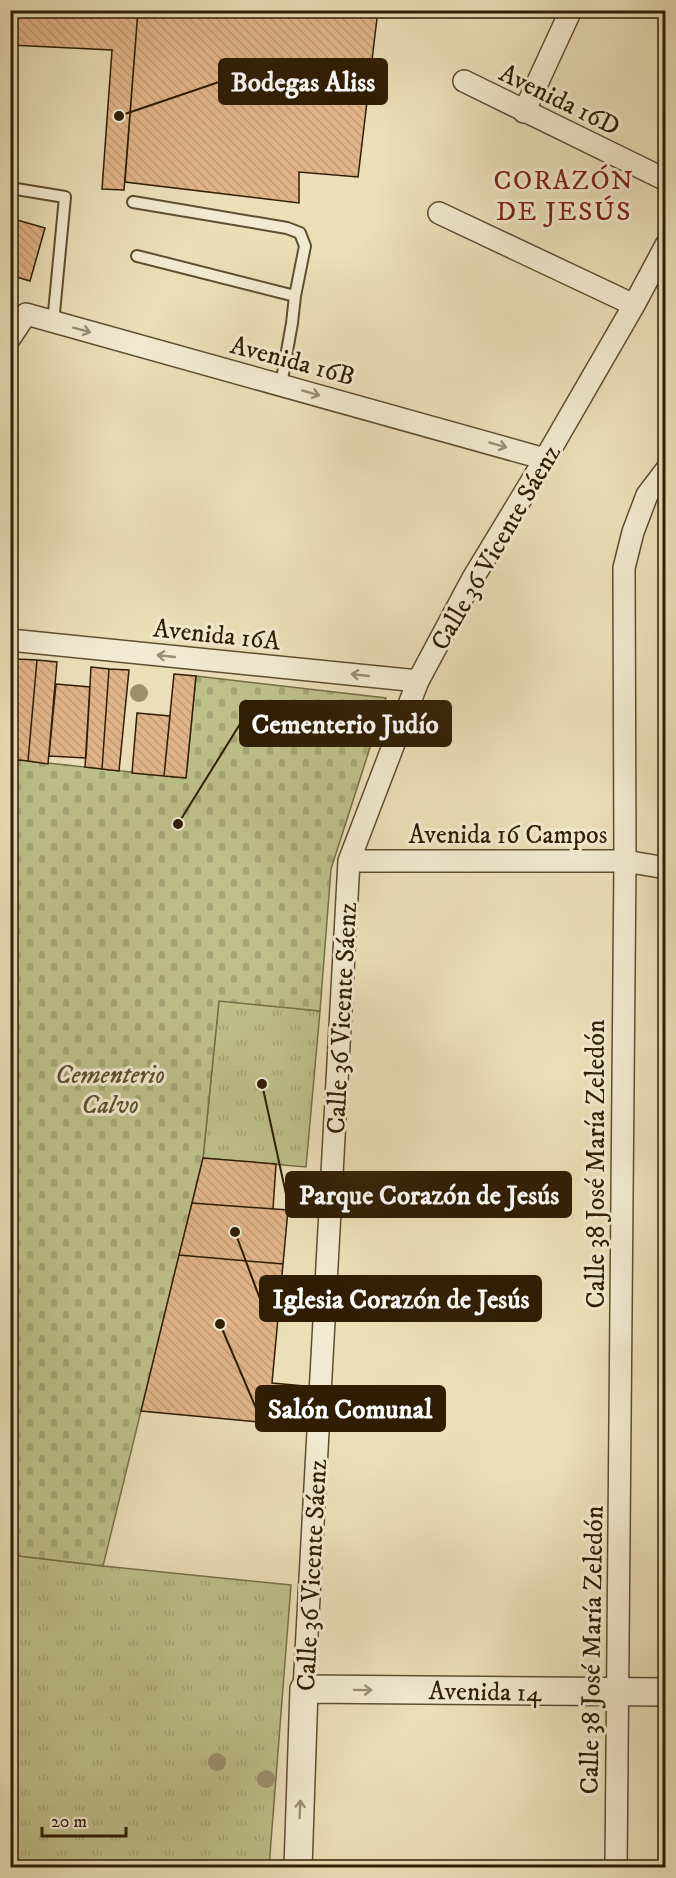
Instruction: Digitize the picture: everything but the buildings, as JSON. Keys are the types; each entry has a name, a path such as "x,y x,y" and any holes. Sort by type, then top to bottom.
{"street":[{"path":"524,112 571,10"},
{"name":"Avenida 16D","path":"464,81 666,180"},
{"path":"439,213 634,305"},
{"name":"Calle 36 Vicente Sáenz","path":"298,1868 304,1689 350,861 418,681 473,578 545,459 666,245"},
{"name":"Avenida 16B","path":"10,338 26,314 545,459"},
{"name":"Calle 38 José María Zeledón","path":"616,1868 625,861 624,568 646,495 665,470"},
{"name":"Avenida 16A","path":"10,640 418,681"},
{"name":"Avenida 16 Campos","path":"350,861 625,861 666,868"},
{"name":"Avenida 14","path":"304,1689 666,1692"}],"lane":[{"path":"10,188 65,197 53,322"},
{"path":"133,202 287,228 300,233 305,246 281,385"},
{"path":"137,256 295,296"}],"green space":[{"name":"Cementerio Calvo","path":"196,676 386,698 331,869 320,1011 219,1001 203,1158 103,1566 11,1555 11,759 186,778"},
{"path":"219,1000 320,1011 306,1167 203,1158"},
{"path":"11,1555 291,1585 269,1867 11,1868"}],"place":[{"name":"Bodegas Aliss","path":"119,116"},
{"name":"Cementerio Judío","path":"178,824"},
{"name":"Parque Corazón de Jesús","path":"262,1084"},
{"name":"Iglesia Corazón de Jesús","path":"235,1232"},
{"name":"Salón Comunal","path":"220,1324"}],"district":[{"name":"CORAZÓN DE JESÚS","path":"564,196"}]}
